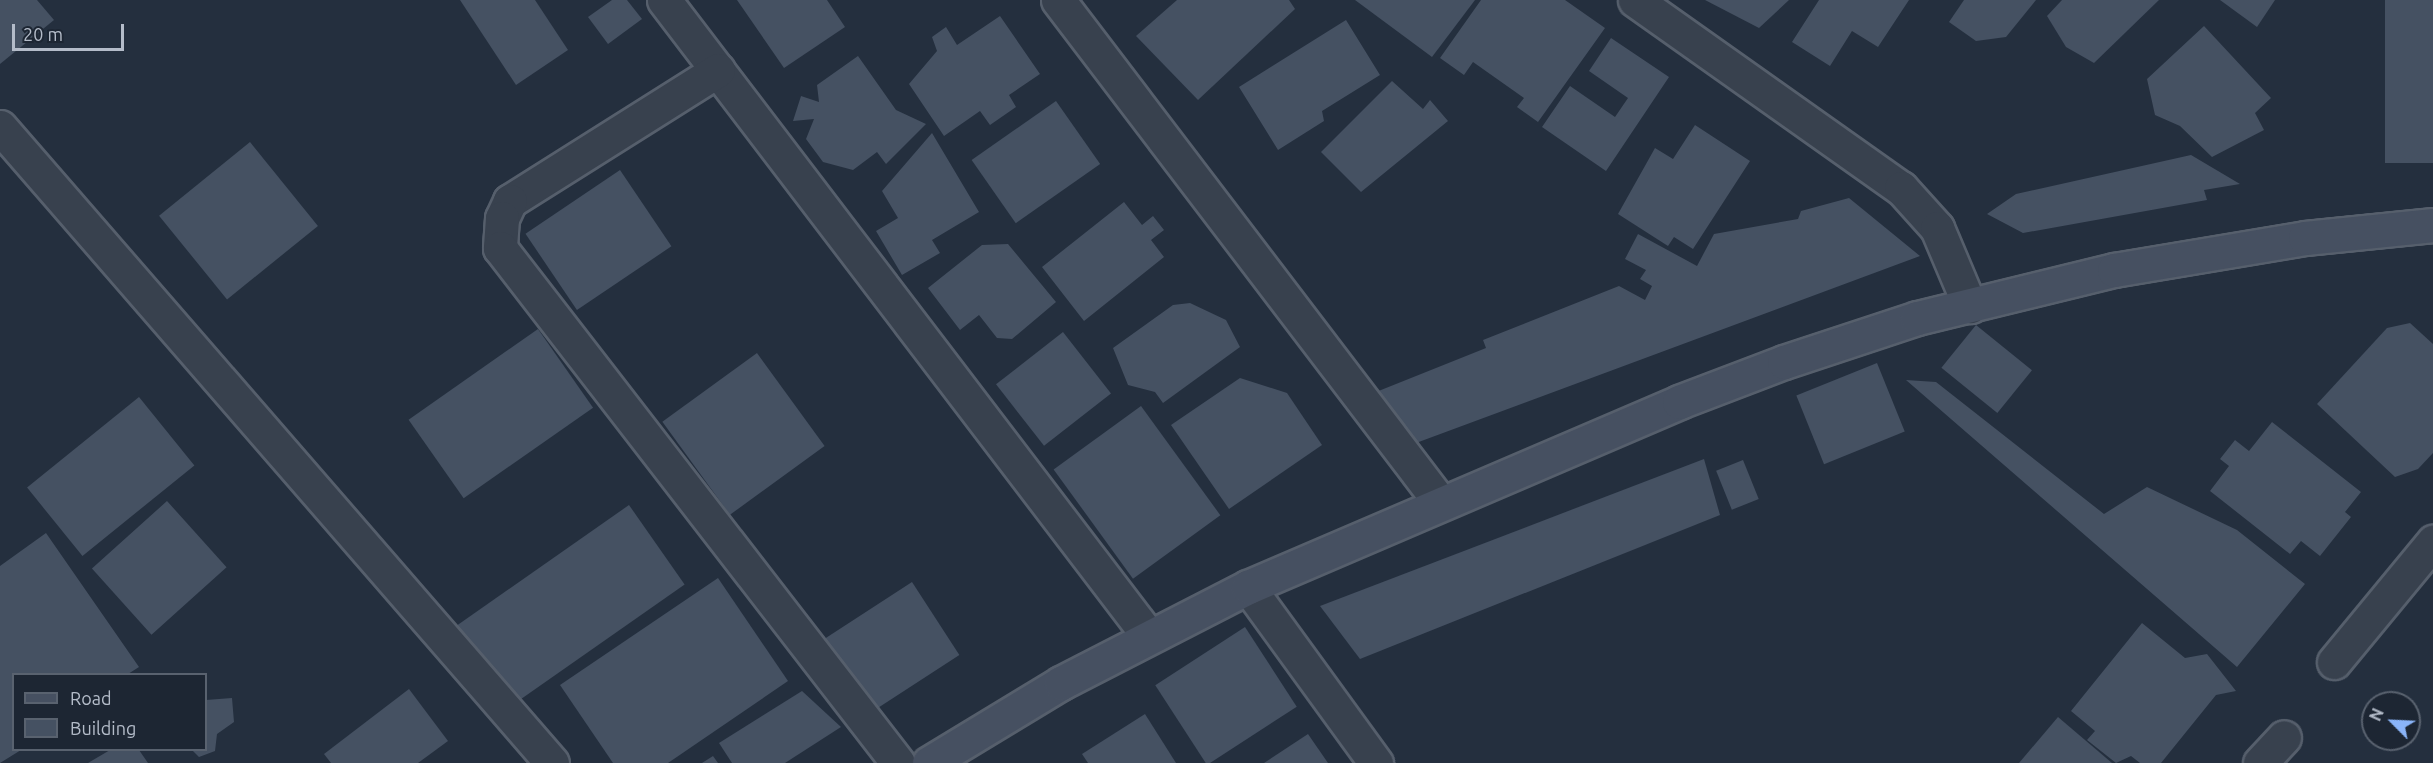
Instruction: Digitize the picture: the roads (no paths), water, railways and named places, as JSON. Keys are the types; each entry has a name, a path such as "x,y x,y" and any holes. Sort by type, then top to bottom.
{"main road":[{"path":"929,763 1148,635 1248,587 1440,502 1784,362 1970,306 2114,270 2305,238 2433,225"}],"street":[{"path":"664,0 1148,635"},
{"path":"1058,0 1440,502"},
{"path":"1635,0 1901,188 1937,228 1970,306"},
{"path":"718,70 523,191 502,218 501,248 898,763"},
{"path":"0,127 552,763"},
{"path":"2334,662 2433,542"},
{"path":"1248,587 1376,763"},
{"path":"2260,763 2284,737"}]}
